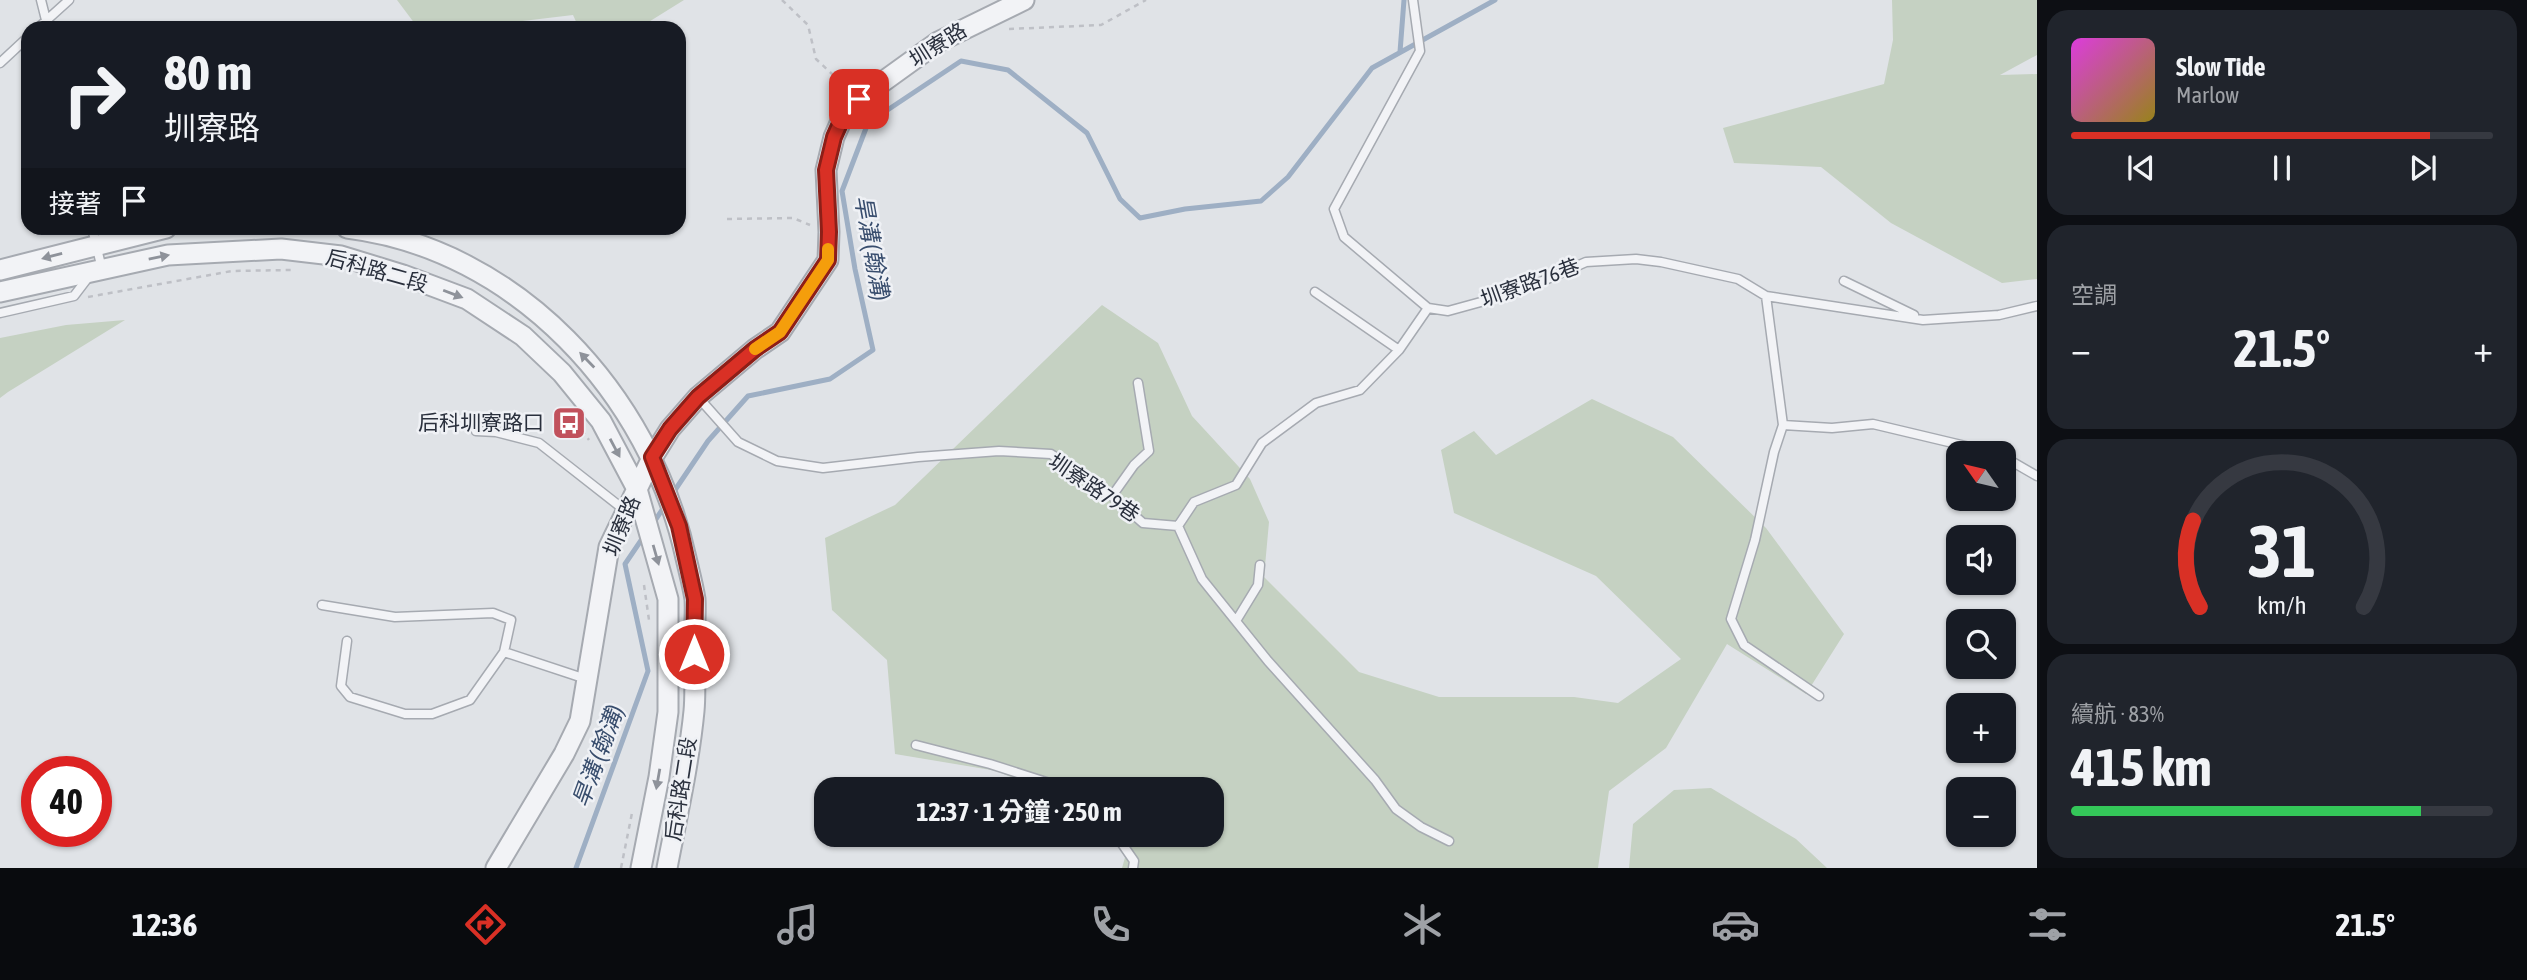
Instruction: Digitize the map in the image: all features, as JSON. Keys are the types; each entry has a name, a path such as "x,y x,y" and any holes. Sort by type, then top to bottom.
{"street":[{"name":"圳寮路","path":"496,868 564,754 580,720 608,547 652,457 670,429 698,397 755,349 780,332 828,260 826,170 834,137 842,119 859,99 937,42 1024,0"},
{"name":"后科路二段","path":"387,235 452,256 505,288 554,326 597,370 628,415 652,457 679,526 695,599 694,710 667,868"},
{"path":"0,270 94,236"},
{"name":"后科路二段","path":"0,292 168,254 281,249 341,256 404,275 467,299 523,337 562,373 601,421 637,489 668,599 668,712 659,778 641,868"}],"lane":[{"path":"41,0 46,21"},
{"path":"50,21 69,0"},
{"path":"1413,0 1420,51 1334,209 1344,237 1428,308 1399,350 1360,390 1316,403 1262,443 1236,485 1194,502 1178,526 1202,579 1268,660 1375,780 1396,809 1421,827 1449,841"},
{"path":"0,63 21,44"},
{"path":"0,313 74,296 97,270 94,236"},
{"name":"圳寮路76巷","path":"1428,308 1448,311 1499,297 1536,284 1586,261 1636,259 1738,279 1766,296 1923,320 1999,315 2037,306"},
{"path":"1844,281 1923,320"},
{"path":"1315,292 1399,350"},
{"path":"1766,296 1783,425 1774,452 1755,540 1731,619 1744,645 1819,696"},
{"path":"1112,496 1149,451 1138,383"},
{"name":"圳寮路79巷","path":"698,397 738,442 778,461 823,468 999,451 1051,454 1112,496 1143,523 1178,526"},
{"path":"1783,425 1832,428 1873,424 1946,441"},
{"path":"476,431 496,432 540,443 626,512"},
{"path":"2016,464 2037,476"},
{"path":"1236,621 1258,585 1260,565"},
{"path":"322,605 395,617 493,613 510,620 504,652 470,700 432,714 405,714 350,697 341,686 347,641"},
{"path":"504,652 588,680"},
{"path":"916,745 1031,777"},
{"path":"1124,847 1134,861 1133,868"}],"path":[{"path":"782,0 808,25 816,59 859,99"},
{"path":"1000,29 1101,25 1146,0"},
{"path":"727,219 793,218 829,232"},
{"path":"76,300 114,290 232,271 301,270"},
{"path":"567,410 589,440"},
{"path":"641,575 649,627"},
{"path":"621,868 632,813"}],"green space":[{"path":"397,0 684,0 650,21 576,21 573,15 522,21 413,21"},
{"path":"1892,0 2037,0 2037,55 2000,75 2037,74 2037,279 2002,283 1891,223 1821,167 1734,163 1723,128 1884,84 1893,40"},
{"path":"1102,305 1158,343 1192,416 1250,479 1269,522 1264,577 1359,672 1439,697 1574,697 1618,703 1681,659 1596,576 1454,513 1441,450 1474,431 1496,455 1592,399 1673,437 1766,528 1844,634 1806,694 1727,644 1666,748 1609,791 1598,868 1122,868 1126,854 1119,847 1224,847 1224,777 1011,777 997,771 895,754 887,660 832,610 825,538 895,505"},
{"path":"125,320 0,398 0,338 66,325"},
{"path":"1711,788 1796,839 1827,868 1629,868 1633,824 1674,790"}],"waterway":[{"path":"1400,52 1404,0"},
{"name":"旱溝 (翰溝)","path":"673,493 708,441 748,396 830,379 873,350 855,269 842,191 868,123 961,61 1008,70 1087,133 1120,199 1140,218 1185,209 1261,201 1288,177 1372,68 1495,0"},
{"name":"旱溝 (翰溝)","path":"652,525 666,504"},
{"name":"旱溝 (翰溝)","path":"576,868 648,671 625,564 644,536"}],"slow traffic":[{"path":"755,349 780,332 828,260 828,249"}],"place":[{"name":"后科圳寮路口","path":"569,423"}],"route":[{"path":"694,654 695,599 679,526 652,457 670,429 698,397 755,349 780,332 828,260 826,170 834,137 842,119 859,99"}]}
